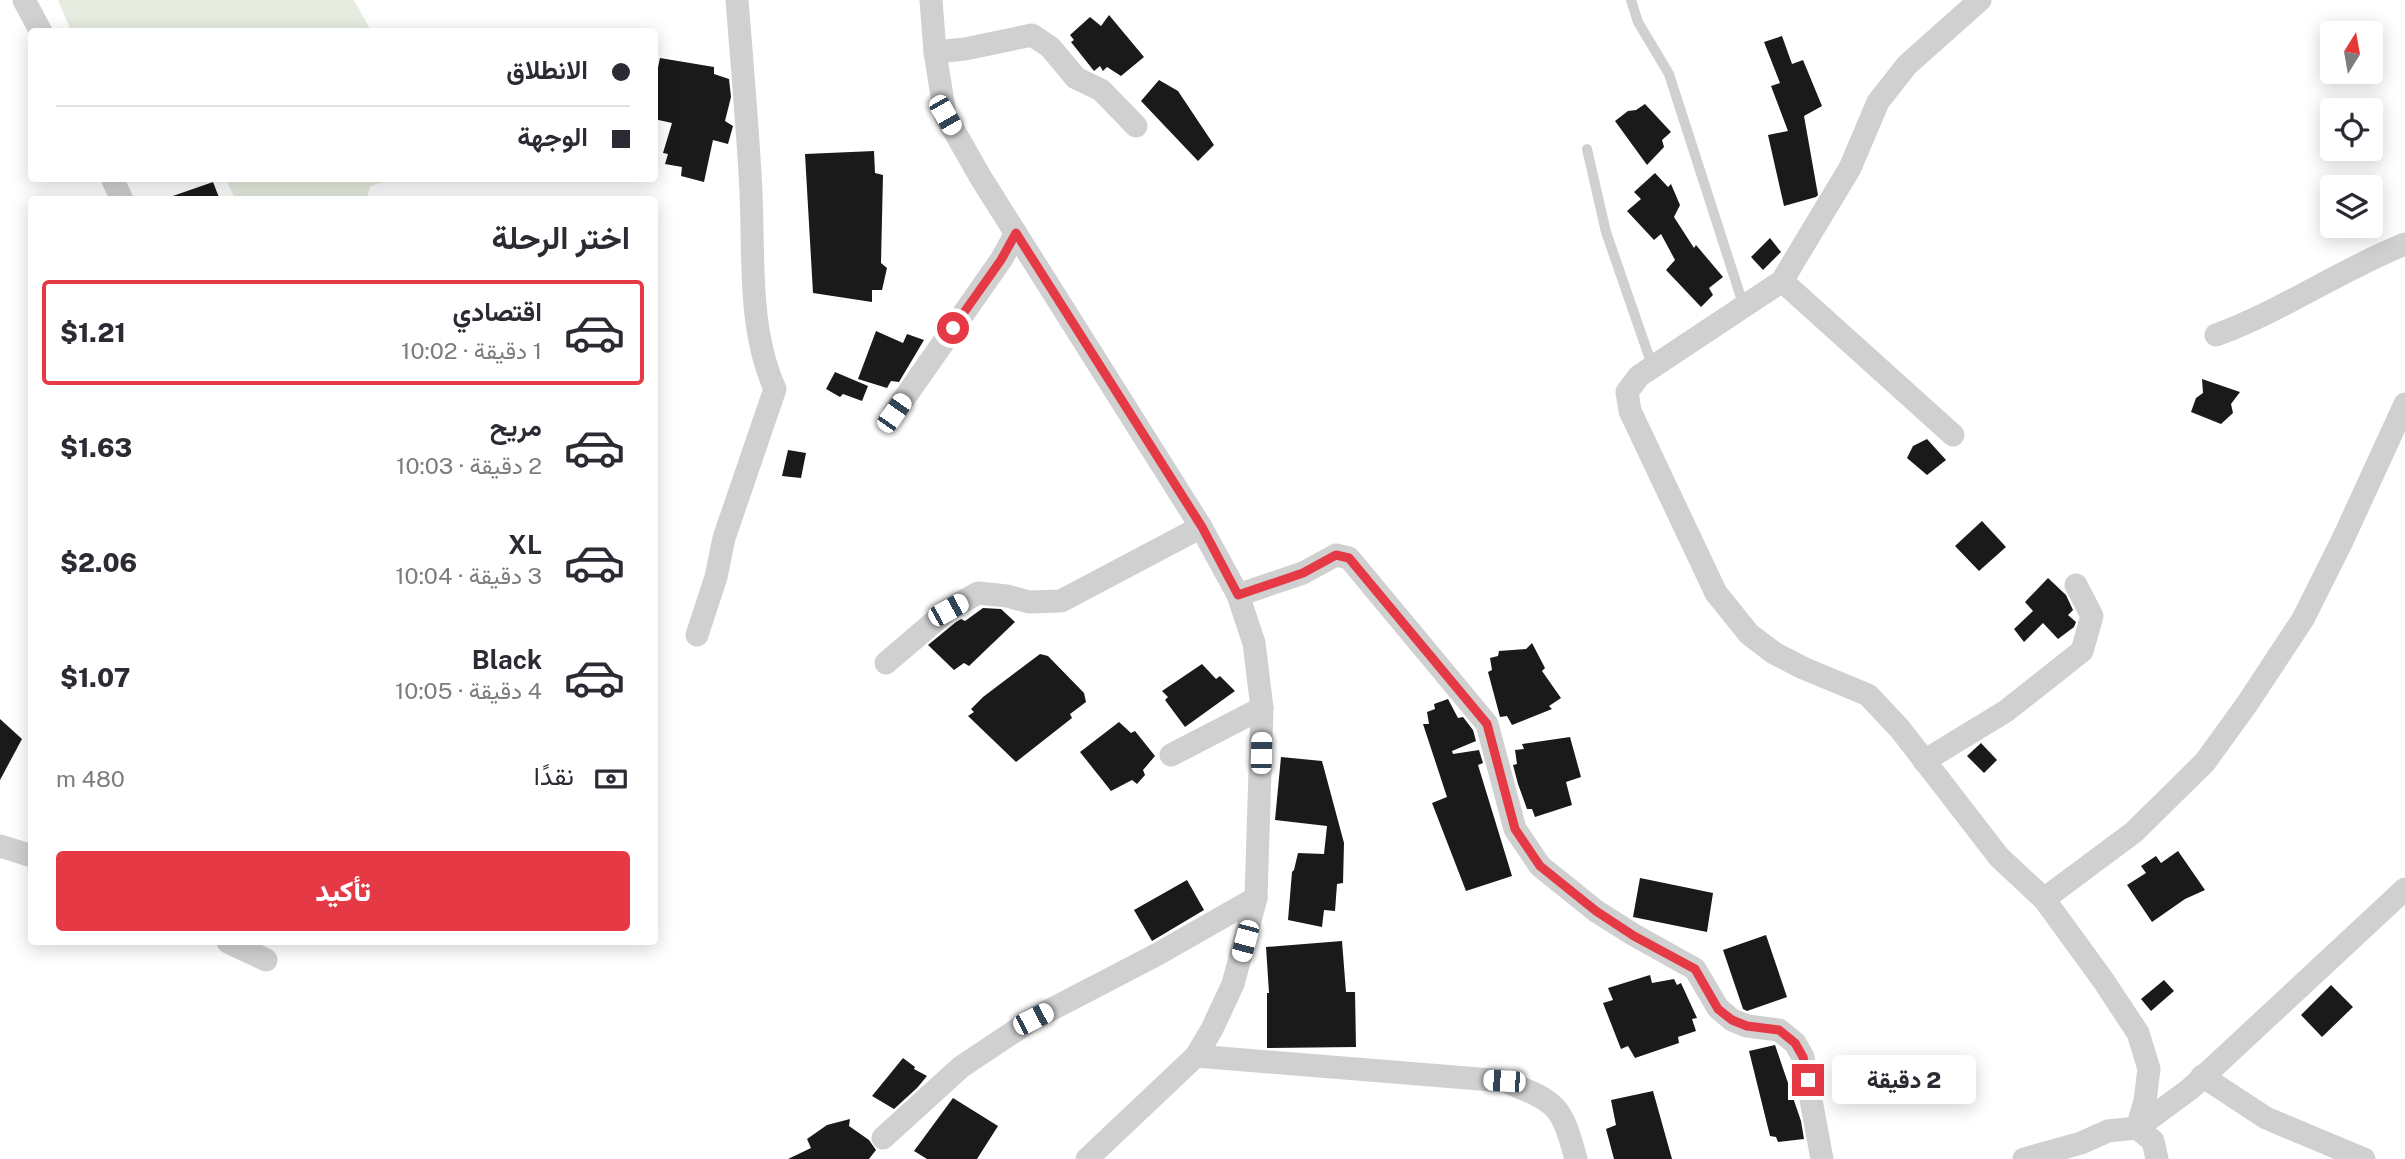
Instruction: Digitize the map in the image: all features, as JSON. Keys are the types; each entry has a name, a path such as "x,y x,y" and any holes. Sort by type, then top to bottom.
{"street":[{"path":"24,0 39,28"},
{"path":"697,635 716,577 724,538 775,389 762,351 754,293 751,190 737,0"},
{"path":"931,0 935,52 945,115 1016,233 1202,527 1238,595 1254,643 1262,708 1256,898 1233,984 1196,1056 1087,1159"},
{"path":"1980,0 1907,65 1878,102 1850,168 1782,281 1639,376 1627,391 1630,411 1716,593 1749,634 1774,653 1803,668 1868,695 1900,729 1999,857 2044,899 2103,980 2138,1033 2149,1069 2146,1101 2137,1128"},
{"path":"935,52 1032,35 1050,47 1076,78 1101,90 1136,126"},
{"path":"894,413 1001,260 1016,233"},
{"path":"2216,335 2245,324 2364,261 2405,244"},
{"path":"1782,281 1953,435"},
{"path":"2044,899 2134,832 2206,762 2303,619 2405,404"},
{"path":"887,663 948,610 978,593 1007,596 1029,603 1061,601 1202,527"},
{"path":"1238,595 1303,573 1336,555 1349,558 1487,724 1515,829 1540,866 1596,911 1634,936 1695,969 1718,1009 1732,1020 1747,1026 1779,1030 1795,1043 1803,1057 1822,1159"},
{"path":"1924,761 2006,711 2081,651 2092,616 2076,586"},
{"path":"1171,755 1262,708"},
{"path":"0,846 28,855"},
{"path":"2024,1159 2081,1143 2108,1132 2137,1128 2190,1089 2405,889"},
{"path":"883,1138 961,1067 1033,1019 1156,955 1256,898"},
{"path":"234,945 266,960"},
{"path":"1196,1056 1504,1081 1538,1095 1558,1109 1567,1127 1576,1159"},
{"path":"2202,1076 2266,1118 2364,1159"},
{"path":"2137,1128 2152,1141 2157,1159"}],"lane":[{"path":"1631,0 1638,22 1669,74 1744,307"},
{"path":"1587,149 1606,233 1653,368"}],"shaded area":[{"path":"58,0 354,0 369,28 70,28"},
{"path":"227,182 384,182 370,186 368,196 234,196"}],"building":[{"path":"1109,15 1144,57 1121,76 1107,67 1103,71 1100,66 1094,71 1071,42 1074,40 1070,35 1090,17 1101,26"},
{"path":"1782,36 1792,64 1803,60 1822,106 1804,116 1818,195 1784,206 1768,135 1788,131 1771,86 1780,83 1764,42"},
{"path":"660,58 714,67 714,74 729,79 731,97 725,121 733,126 728,144 713,140 704,182 681,176 682,167 665,164 668,154 663,153 672,123 658,120"},
{"path":"1159,80 1178,91 1214,145 1198,161 1141,101"},
{"path":"1645,104 1671,132 1662,140 1664,147 1647,165 1615,121 1628,111 1636,110"},
{"path":"874,151 875,173 883,175 881,263 887,268 882,290 872,290 872,302 813,293 805,154"},
{"path":"1655,173 1668,187 1671,184 1680,205 1674,217 1694,248 1696,245 1723,277 1709,288 1713,295 1701,307 1666,270 1675,260 1661,234 1654,240 1627,211 1641,199 1634,192"},
{"path":"213,182 218,196 173,196"},
{"path":"1770,238 1781,252 1763,270 1751,257"},
{"path":"876,331 903,343 907,334 924,340 899,382 891,381 887,388 858,379"},
{"path":"835,372 868,386 862,401 843,394 840,397 826,389"},
{"path":"2202,379 2240,392 2231,404 2233,413 2221,424 2191,412 2196,398 2203,393"},
{"path":"1927,439 1946,460 1927,475 1907,458 1913,446"},
{"path":"788,450 806,453 801,478 782,476"},
{"path":"1982,521 2006,547 1979,571 1955,546"},
{"path":"2048,578 2066,595 2073,610 2068,615 2076,622 2074,627 2058,639 2043,623 2024,642 2014,629 2033,611 2025,602"},
{"path":"983,608 1001,609 1015,622 969,666 964,663 954,670 928,645 956,622 961,619 965,621"},
{"path":"1532,643 1545,668 1542,671 1561,698 1549,706 1552,709 1512,725 1507,716 1500,717 1488,672 1492,670 1490,658 1498,656 1499,651 1526,649"},
{"path":"1040,654 1048,656 1084,693 1086,702 1070,714 1072,718 1016,762 968,716 974,712 971,709 983,697"},
{"path":"1202,664 1216,679 1220,676 1235,691 1185,727 1165,700 1168,697 1162,691"},
{"path":"1448,699 1458,718 1463,717 1473,730 1476,741 1452,751 1453,754 1479,750 1483,763 1478,765 1512,876 1466,891 1432,803 1447,797 1423,724 1429,724 1427,712 1435,709 1434,704"},
{"path":"0,719 22,739 0,780"},
{"path":"1119,722 1131,733 1135,731 1155,756 1143,770 1145,775 1137,784 1132,780 1111,791 1080,752"},
{"path":"1570,737 1581,777 1566,782 1572,805 1535,817 1532,809 1527,809 1518,784 1513,765 1517,764 1515,750 1524,749 1522,744"},
{"path":"1981,743 1997,760 1984,773 1967,756"},
{"path":"1281,757 1322,761 1344,843 1343,883 1337,884 1335,911 1324,910 1322,927 1288,920 1292,872 1298,853 1324,854 1327,826 1275,820"},
{"path":"2178,851 2205,890 2185,899 2152,922 2127,885 2146,873 2141,866 2156,856 2161,863"},
{"path":"1640,878 1713,893 1707,932 1633,917"},
{"path":"1187,880 1204,910 1152,941 1134,910"},
{"path":"1766,935 1787,997 1747,1011 1743,1009 1723,950"},
{"path":"1342,941 1346,992 1355,992 1356,1047 1267,1048 1269,993 1266,947"},
{"path":"1650,975 1652,983 1674,979 1677,985 1681,983 1697,1018 1692,1019 1696,1031 1678,1037 1679,1043 1635,1058 1628,1046 1621,1049 1603,1003 1613,1000 1608,988"},
{"path":"2164,980 2174,991 2151,1011 2141,999"},
{"path":"2331,985 2353,1007 2322,1037 2301,1015"},
{"path":"1775,1045 1801,1121 1804,1139 1778,1142 1776,1137 1770,1136 1749,1051"},
{"path":"903,1058 915,1067 914,1069 927,1076 894,1109 872,1096"},
{"path":"1653,1091 1672,1159 1614,1159 1606,1129 1616,1125 1611,1100"},
{"path":"953,1098 998,1126 977,1159 927,1159 914,1151"},
{"path":"850,1119 849,1126 869,1140 876,1150 869,1159 788,1159 811,1148 807,1139 827,1125"}],"route":[{"path":"953,328 1001,260 1016,233 1202,527 1238,595 1303,573 1336,555 1349,558 1487,724 1515,829 1540,866 1596,911 1634,936 1695,969 1718,1009 1732,1020 1747,1026 1779,1030 1795,1043 1803,1057 1808,1080"}]}
